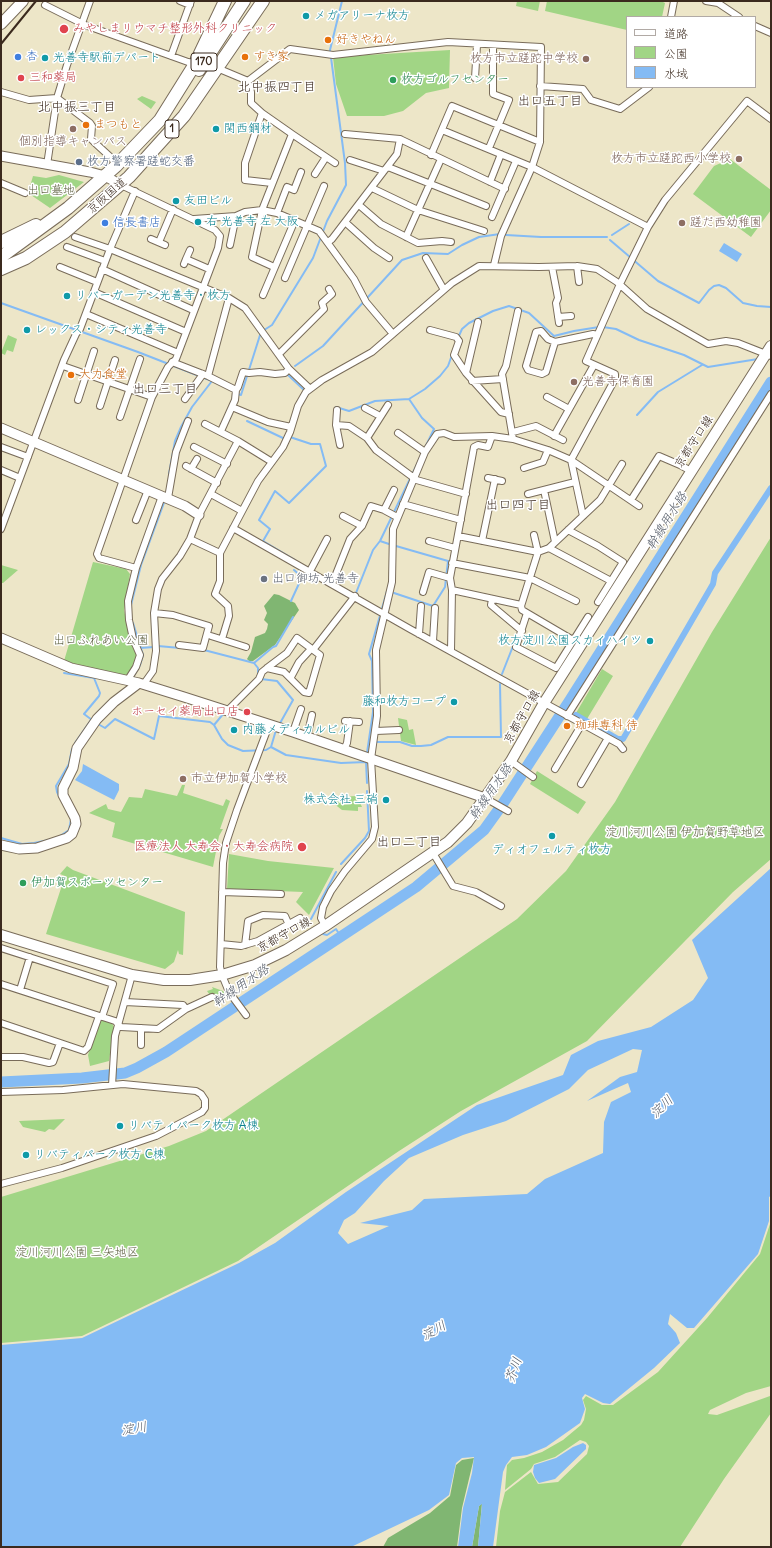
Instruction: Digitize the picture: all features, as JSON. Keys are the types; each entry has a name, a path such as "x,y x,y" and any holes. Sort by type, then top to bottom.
{"highway":[{"path":"195,63 217,1"},
{"name":"京阪国道","path":"1,257 68,208 118,164 160,120 195,63 225,1"},
{"name":"170","path":"195,63 244,1"},
{"name":"京阪国道","path":"1,269 26,258 66,232 121,185 184,116 263,1"},
{"path":"1,242 37,224 60,210 68,208"},
{"path":"1,277 26,258"}],"main road":[{"path":"1,24 23,1"},
{"name":"京都守口線","path":"1,934 132,976 171,980 190,980 222,975 255,965 286,950 435,855 467,823 487,798 512,762 691,472 768,353"}],"street":[{"path":"47,165 57,98 90,1"},
{"path":"171,56 191,3 180,1"},
{"path":"671,16 674,1"},
{"path":"706,1 718,3 738,16"},
{"path":"45,6 82,24 171,56 217,68 248,81"},
{"path":"756,26 771,33"},
{"path":"248,81 290,49 330,54 448,42 541,47 540,142 532,167 501,236 494,265"},
{"path":"475,78 477,44"},
{"path":"489,148 509,100 493,94 494,45"},
{"path":"248,81 251,92 251,103 262,113 335,163"},
{"path":"540,86 583,90 591,100 620,109 648,88"},
{"path":"1,92 29,100 57,98 90,123 92,126 92,139 94,142 118,164"},
{"path":"583,516 571,460 615,379 615,374 586,361 620,284 648,227 665,200 747,102 771,118"},
{"path":"431,155 452,106 540,142"},
{"path":"262,113 245,164 245,180 272,183"},
{"path":"442,130 489,148 532,167 648,227"},
{"path":"274,266 252,257 262,210 292,134"},
{"path":"345,134 400,139 504,189"},
{"path":"324,237 332,239 346,222 397,154 400,139"},
{"path":"490,182 501,154"},
{"path":"1,156 105,176 215,230 220,236 203,288 193,310 178,353 168,367 152,397 97,554 99,558 136,568"},
{"path":"315,174 326,157"},
{"path":"406,237 441,159"},
{"path":"350,160 386,169 430,183 486,206"},
{"path":"492,217 516,161"},
{"path":"277,213 287,187 294,190 301,172"},
{"path":"1,183 25,193"},
{"path":"285,278 324,186"},
{"path":"372,188 418,210 484,231"},
{"path":"1,529 63,366 86,314 102,269 134,191"},
{"path":"312,195 319,196"},
{"path":"359,205 381,224 418,243 442,241 451,242"},
{"path":"158,242 172,209"},
{"path":"192,220 236,216 245,212 262,210 277,213 308,225 324,237 354,279 366,302 394,334"},
{"path":"230,245 236,216"},
{"path":"263,295 274,266 295,220"},
{"path":"346,222 374,248 389,258"},
{"path":"74,237 110,249 229,298 245,308 261,327 289,369 309,388"},
{"path":"151,239 165,244"},
{"path":"67,247 106,261"},
{"path":"190,250 185,262 209,269"},
{"path":"426,258 444,290"},
{"path":"222,639 229,616 228,606 215,594 220,581 220,554 258,481 283,447 292,427 298,406 309,388 372,352 444,290 479,266 577,266 602,271 620,284 647,309 708,344 726,341 738,343 768,353"},
{"path":"577,266 579,282"},
{"path":"60,267 97,282"},
{"path":"552,267 558,298 556,303 559,320 571,316"},
{"path":"102,269 193,310"},
{"path":"280,354 324,309 322,303 332,294 328,289"},
{"path":"94,292 186,332"},
{"path":"185,399 203,376 229,298"},
{"path":"513,439 502,374 506,366 518,311"},
{"path":"86,314 178,353"},
{"path":"466,373 478,322"},
{"path":"430,330 456,337 459,341 454,355 466,373 502,412 509,414"},
{"path":"555,342 546,372 542,374 528,370 526,366 536,332 541,331 548,339 555,342 593,334 600,330"},
{"path":"78,400 94,351"},
{"path":"120,417 140,359"},
{"path":"100,406 115,360"},
{"path":"172,362 236,390"},
{"path":"554,436 594,365"},
{"path":"63,366 152,397"},
{"path":"221,431 235,400 236,390 242,372 275,374 285,373 289,369"},
{"path":"472,381 503,380"},
{"path":"567,716 771,394"},
{"path":"547,397 569,409"},
{"path":"368,438 388,404"},
{"path":"232,407 268,422 292,427"},
{"path":"365,408 380,416"},
{"path":"337,410 336,425 340,445"},
{"path":"134,682 136,667 140,655 133,639 127,610 136,568 165,497 176,452 188,421"},
{"path":"204,424 221,431 272,462"},
{"path":"336,425 350,426 368,438 376,450 414,479 466,494"},
{"path":"512,432 536,426 562,440"},
{"path":"1,428 195,510 199,515"},
{"path":"398,433 425,452"},
{"path":"325,926 320,913 331,891 372,840 375,827 371,759 377,716 376,650 383,612 392,582 393,529 402,504 425,452 437,434 444,433 454,437 492,436 513,439 548,450 571,460 639,506"},
{"path":"451,651 452,590 450,578 460,520 474,447 478,445 488,447 492,436"},
{"path":"1,845 19,849 37,848 67,838 72,834 76,824 75,818 63,795 63,788 73,768 78,748 97,719 134,682 153,671 156,651 154,613 155,599 162,579 180,556 190,539 199,515 238,441"},
{"path":"1,446 28,458"},
{"path":"198,447 227,464"},
{"path":"524,468 543,462 548,450"},
{"path":"631,500 659,456 680,465 691,472"},
{"path":"197,459 189,468 217,483"},
{"path":"458,536 538,552 549,548 600,500 622,464"},
{"path":"1,470 20,478"},
{"path":"482,541 498,480 488,478"},
{"path":"528,494 575,482"},
{"path":"136,520 148,490"},
{"path":"384,510 394,490"},
{"path":"544,490 555,542"},
{"path":"211,494 242,511"},
{"path":"402,504 460,520"},
{"path":"332,584 350,538 362,526 371,506 384,510 397,517"},
{"path":"344,516 362,526"},
{"path":"233,528 355,596 419,634 619,744 623,749"},
{"path":"568,530 598,546 623,562 598,602"},
{"path":"534,535 538,552 521,605 522,610 573,640"},
{"path":"190,539 220,554"},
{"path":"310,571 327,539"},
{"path":"429,541 455,548"},
{"path":"549,548 611,581"},
{"path":"452,563 530,578 576,601"},
{"path":"423,592 429,572 450,578"},
{"path":"452,590 521,605"},
{"path":"291,678 300,662 355,596"},
{"path":"492,599 491,605 522,631"},
{"path":"419,634 421,606"},
{"path":"433,641 435,608"},
{"path":"154,613 173,615 209,626 203,648 179,645"},
{"path":"527,613 516,646 556,668 588,617"},
{"path":"211,636 246,647"},
{"path":"1,638 70,668 134,682 293,732 487,798 508,811"},
{"path":"227,711 267,668 287,653 297,638 320,655 309,693 304,692 284,672 267,668"},
{"path":"293,732 301,709"},
{"path":"307,737 312,715"},
{"path":"344,750 347,743 348,721 359,722"},
{"path":"555,769 582,724"},
{"path":"246,1015 230,992 222,975 220,944 222,892 226,843 269,725"},
{"path":"376,731 399,730"},
{"path":"581,784 608,738"},
{"path":"512,762 533,777"},
{"path":"435,855 453,886 476,892 501,906"},
{"path":"222,892 281,894"},
{"path":"245,945 248,921 262,915 285,916 289,925"},
{"path":"220,944 241,946 258,941 300,918"},
{"path":"1,948 113,984 88,1047 84,1051 1,1023"},
{"path":"20,990 30,957"},
{"path":"112,1085 112,1061 118,1024 132,976"},
{"path":"1,984 115,1021 121,1027 158,1029 186,1010 212,997"},
{"path":"125,1002 183,1005 186,1010"},
{"path":"141,1028 141,1045"},
{"path":"1,1057 23,1057 49,1063 53,1062 60,1043"},
{"path":"1,1092 123,1084 196,1091 201,1094 205,1100 205,1108 202,1112 156,1136 62,1168 1,1184"}],"green space":[{"path":"517,1 540,1 538,11 516,6"},
{"path":"547,1 661,1 665,3 662,16 626,16 626,30 545,11"},
{"name":"枚方ゴルフセンター","path":"450,50 449,88 426,93 403,111 384,116 347,116 336,84 333,57"},
{"path":"142,96 156,102 151,109 137,99"},
{"path":"730,159 771,190 771,210 751,237 693,194 714,166"},
{"name":"出口墓地","path":"59,175 84,182 50,208 28,193 33,176 46,178"},
{"path":"8,335 17,339 13,352 7,350 5,355 1,353"},
{"name":"淀川河川公園 伊加賀野草地区","path":"771,537 771,859 733,892 587,1041 461,1111 399,1151 238,1261 82,1336 1,1343 1,1197 169,1146 206,1131 517,919 566,871 615,802 712,632"},
{"name":"出口ふれあい公園","path":"93,562 126,569 130,574 124,610 132,646 137,656 130,671 124,677 64,661"},
{"path":"1,565 18,570 3,583 1,583"},
{"path":"274,594 295,603 299,610 275,645 253,661 249,661 247,659 251,652 255,637 265,633 267,629 268,624 264,620 267,613 264,606"},
{"path":"602,669 613,676 587,719 576,713"},
{"path":"398,718 407,720 409,730 413,729 416,745 401,741"},
{"path":"537,771 586,802 578,814 530,784"},
{"path":"182,785 185,785 183,793 223,806 226,799 230,801 220,829 223,829 219,836 213,867 112,837 115,823 89,813 106,804 108,809 121,812 129,797 142,798 145,789 177,796"},
{"path":"357,796 362,807 358,807 358,811 342,810 333,803 333,797"},
{"path":"229,854 268,861 334,868 309,915 296,902 303,892 227,889"},
{"path":"67,866 73,870 185,912 183,955 179,954 178,950 174,962 165,969 46,934 65,876 60,874"},
{"path":"212,987 223,991 226,998 216,1004 207,991 213,989"},
{"path":"103,1020 112,1023 114,1027 109,1061 90,1066 88,1055 98,1023"},
{"path":"65,1119 54,1130 49,1129 45,1132 23,1127 19,1121"},
{"path":"771,1221 771,1386 746,1393 710,1410 708,1414 717,1415 770,1396 771,1413 724,1479 680,1547 496,1547 500,1511 505,1492 531,1472 538,1484 558,1482 587,1454 589,1446 586,1442 580,1440 555,1457 534,1464 531,1469 505,1490 507,1465 512,1460 542,1452 563,1440 581,1425 584,1420 586,1409 583,1400 586,1396 602,1405 613,1405 658,1372 707,1318 760,1254"},
{"path":"474,1458 462,1508 457,1547 383,1547 388,1538 430,1513 450,1496 456,1465 462,1460"},
{"path":"482,1503 478,1547 472,1547 479,1506"}],"water":[{"path":"724,243 742,254 737,262 719,251"},
{"path":"83,764 119,784 119,790 114,800 75,780 82,771"},
{"path":"771,868 771,1196 769,1197 769,1221 758,1254 694,1328 687,1328 670,1314 668,1324 676,1333 680,1343 654,1368 610,1404 603,1403 585,1394 582,1398 585,1409 580,1423 546,1447 527,1455 512,1457 503,1472 493,1547 478,1547 482,1504 479,1506 472,1547 458,1547 463,1508 472,1473 474,1457 462,1458 456,1463 449,1495 429,1510 351,1547 1,1547 1,1345 82,1338 239,1263 275,1243 346,1192 477,1105 563,1075 571,1055 598,1041 651,1027 693,1000 708,978 692,940","holes":["633,1049 642,1050 637,1072 620,1077 587,1101 628,1083 631,1092 611,1102 604,1122 603,1153 545,1179 527,1194 424,1199 412,1210 360,1223 389,1226 348,1244 338,1233 344,1220 355,1213 384,1181 409,1158 463,1135 506,1121 569,1089 588,1070"]},
{"path":"583,1443 586,1445 586,1449 555,1479 539,1483 533,1472 534,1465 556,1458 573,1447"}],"waterway":[{"path":"237,394 241,395 261,332 272,325 313,258 327,221 346,185 345,163 330,50 342,1"},
{"path":"612,235 629,224"},
{"path":"295,366 323,346 402,260 423,253 448,254 479,237 500,234"},
{"path":"506,235 541,237 607,237"},
{"path":"610,240 658,281 699,303 709,290 714,286 719,285 726,288 743,303 771,307"},
{"path":"1,303 138,352 212,381"},
{"path":"458,338 462,329 469,323 493,311 509,306 529,313 554,336 599,327"},
{"path":"603,327 616,329 639,340 684,355 708,367 758,359"},
{"path":"336,407 349,411 375,401 409,399 425,389 440,376 448,366 452,355"},
{"path":"637,415 658,392 702,365"},
{"path":"286,375 288,375 304,390"},
{"path":"169,474 175,441 181,427 192,407 212,381"},
{"name":"幹線用水路","path":"1,1082 82,1078 125,1073 137,1068 166,1052 416,887 484,830 502,805 570,700 771,382"},
{"path":"356,593 373,550 380,541 434,429 422,418 409,399"},
{"path":"247,421 285,439"},
{"path":"290,437 311,444 320,444 326,466 289,503 275,491 259,520 270,529 263,541 295,560"},
{"path":"576,715 618,739 623,739 713,584 715,573 771,488"},
{"path":"131,605 141,565 165,500"},
{"path":"380,541 389,544"},
{"path":"394,593 433,606 445,587 448,561 396,546"},
{"path":"291,601 302,577 294,570"},
{"path":"367,753 373,712 372,661 369,654 387,591"},
{"path":"258,675 258,668 254,663 276,646 293,617"},
{"path":"132,679 140,665 143,655 133,623"},
{"path":"502,674 517,636"},
{"path":"158,646 180,648"},
{"path":"140,648 154,647"},
{"path":"204,650 254,663"},
{"path":"64,673 94,678 100,693 84,714 92,720"},
{"path":"261,679 277,681 293,700 279,725"},
{"path":"374,742 400,742 412,746 421,746 431,745 448,737 501,737 500,684"},
{"path":"96,714 109,701"},
{"path":"214,725 224,713"},
{"path":"98,724 105,728 115,719 154,739 159,716 210,722 214,725 222,739 228,745 243,751 266,750 271,747 276,730"},
{"path":"75,743 91,720"},
{"path":"271,747 286,755 341,763 366,762 367,783"},
{"path":"60,798 56,786 69,764 72,749"},
{"path":"341,864 365,838 369,831 367,791"},
{"path":"60,836 69,830 71,819"},
{"path":"1,838 22,844 49,840"},
{"path":"311,919 336,872"},
{"path":"323,934 327,935 336,929 341,937"}],"railway":[{"path":"1,44 36,1"}],"place":[{"name":"メガアリーナ枚方","path":"306,16"},
{"name":"みやしまリウマチ整形外科クリニック","path":"64,29"},
{"name":"好きやねん","path":"328,40"},
{"name":"杏","path":"18,57"},
{"name":"すき家","path":"245,57"},
{"name":"光善寺駅前デパート","path":"45,58"},
{"name":"枚方市立蹉跎中学校","path":"586,59"},
{"name":"三和薬局","path":"21,78"},
{"name":"枚方ゴルフセンター","path":"393,80"},
{"name":"まつもと","path":"86,125"},
{"name":"個別指導キャンパス","path":"73,129"},
{"name":"関西鋼材","path":"216,129"},
{"name":"枚方市立蹉跎西小学校","path":"739,159"},
{"name":"枚方警察署蹉蛇交番","path":"79,162"},
{"name":"友田ビル","path":"176,201"},
{"name":"右 光善寺 左 大阪","path":"198,222"},
{"name":"信長書店","path":"105,223"},
{"name":"蹉だ西幼稚園","path":"682,223"},
{"name":"リバーガーデン光善寺・枚方","path":"67,296"},
{"name":"レックス・シティ光善寺","path":"27,330"},
{"name":"大力食堂","path":"71,375"},
{"name":"光善寺保育園","path":"574,382"},
{"name":"出口御坊 光善寺","path":"264,579"},
{"name":"枚方淀川公園スカイハイツ","path":"650,641"},
{"name":"藤和枚方コープ","path":"454,702"},
{"name":"ホーセイ薬局出口店","path":"247,712"},
{"name":"珈琲専科 待","path":"567,726"},
{"name":"内藤メディカルビル","path":"234,730"},
{"name":"市立伊加賀小学校","path":"183,779"},
{"name":"株式会社 三硝","path":"386,800"},
{"name":"ディオフェルティ枚方","path":"552,836"},
{"name":"医療法人 大寿会・大寿会病院","path":"302,847"},
{"name":"伊加賀スポーツセンター","path":"23,883"},
{"name":"リバティパーク枚方 A棟","path":"120,1126"},
{"name":"リバティパーク枚方 C棟","path":"26,1155"}],"district":[{"name":"北中振四丁目","path":"277,87"},
{"name":"出口五丁目","path":"550,101"},
{"name":"北中振三丁目","path":"77,107"},
{"name":"出口三丁目","path":"165,389"},
{"name":"出口四丁目","path":"518,505"},
{"name":"出口二丁目","path":"409,842"}],"water label":[{"name":"淀川","path":"662,1107"},
{"name":"淀川","path":"434,1331"},
{"name":"芥川","path":"514,1370"},
{"name":"淀川","path":"134,1429"}],"park label":[{"name":"淀川河川公園 三矢地区","path":"77,1253"}]}
